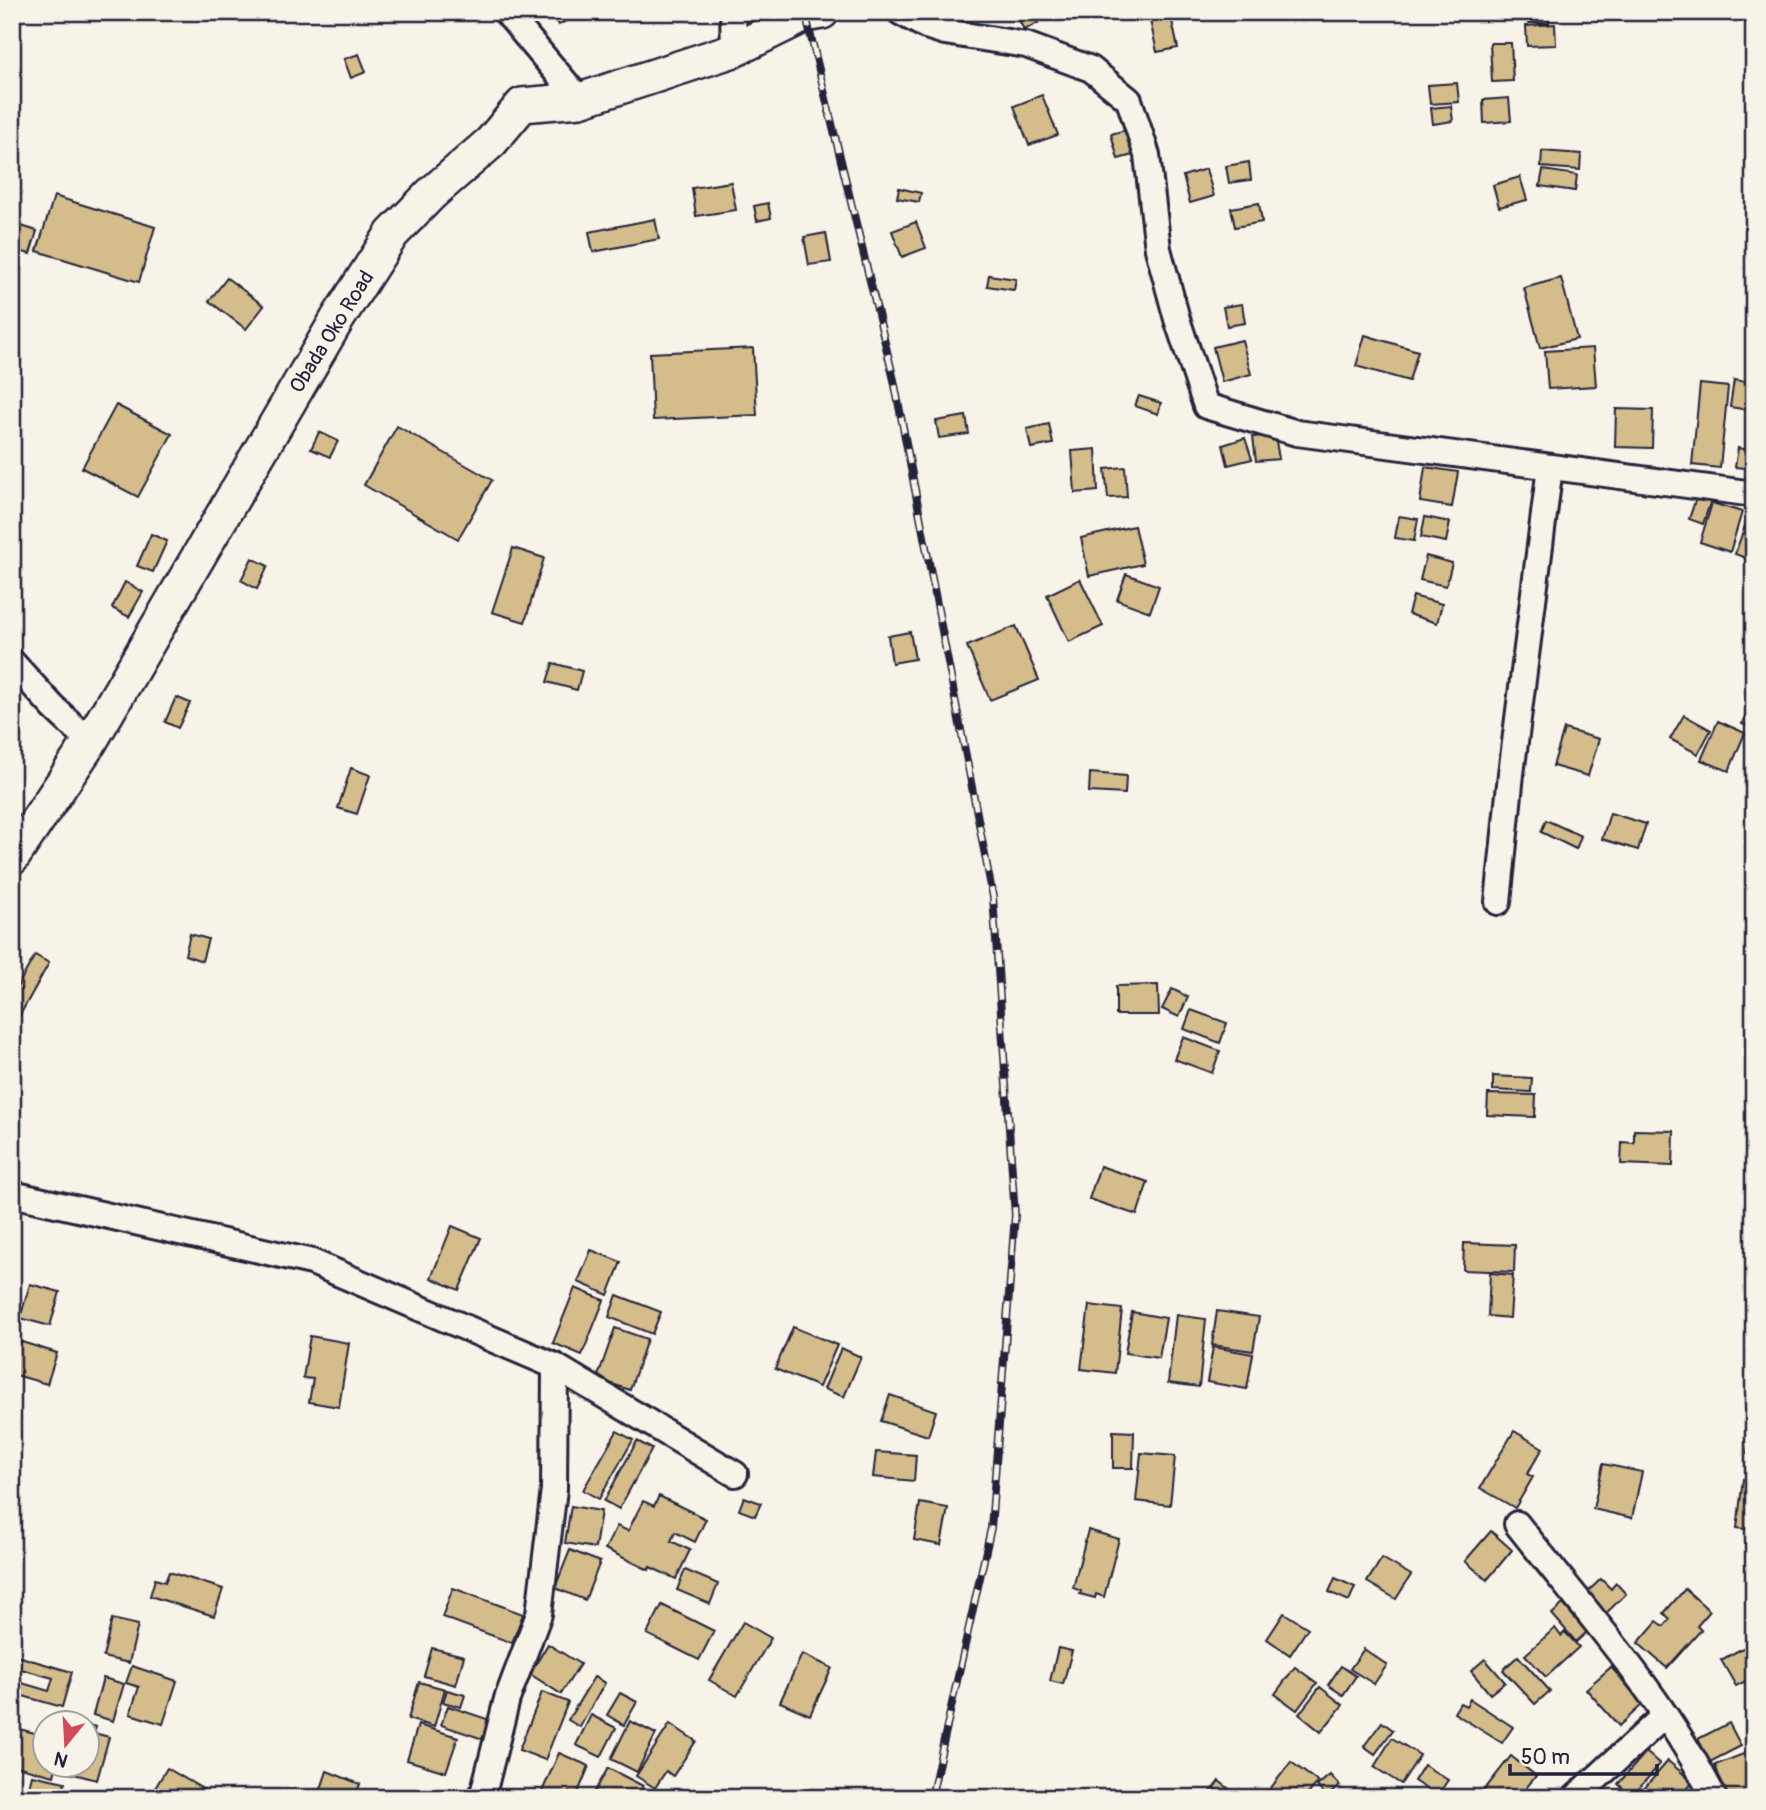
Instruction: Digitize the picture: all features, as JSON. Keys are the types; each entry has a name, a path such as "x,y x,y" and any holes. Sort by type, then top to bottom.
{"main road":[{"name":"Obada Oko Road","path":"12,858 90,742 331,330 392,234 431,194 491,142 522,105 580,100 734,50 805,15 822,12"}],"street":[{"path":"506,12 580,100"},
{"path":"733,12 734,50"},
{"path":"900,12 926,26 946,32 1026,45 1091,69 1129,100 1147,155 1158,249 1206,406 1297,433 1754,494"},
{"path":"1498,902 1511,774 1550,467"},
{"path":"12,662 90,742"},
{"path":"12,1194 312,1262 555,1366 735,1474"},
{"path":"482,1798 507,1699 539,1614 554,1489 555,1366"},
{"path":"1517,1524 1636,1674 1701,1772 1714,1798"},
{"path":"1575,1798 1665,1715"}],"building":[{"path":"550,12 572,12 574,16 559,25"},
{"path":"1015,12 1032,12 1038,23 1024,30"},
{"path":"1170,12 1178,48 1157,52 1149,16"},
{"path":"1528,12 1549,12 1549,23 1528,23"},
{"path":"1555,24 1556,45 1527,46 1526,26"},
{"path":"1490,43 1511,43 1513,81 1492,82"},
{"path":"359,54 366,72 351,78 344,59"},
{"path":"1457,83 1459,102 1430,104 1428,85"},
{"path":"1042,95 1058,135 1029,145 1014,106"},
{"path":"1509,98 1511,121 1484,123 1483,100"},
{"path":"1451,106 1453,121 1433,124 1431,108"},
{"path":"1126,130 1133,155 1118,159 1111,134"},
{"path":"1542,151 1581,154 1580,170 1541,167"},
{"path":"1249,162 1251,180 1229,183 1226,166"},
{"path":"1206,169 1214,196 1190,203 1183,176"},
{"path":"1543,170 1577,175 1575,191 1540,186"},
{"path":"1520,177 1527,200 1499,207 1493,185"},
{"path":"731,182 736,210 696,216 692,188"},
{"path":"899,188 921,193 919,202 897,198"},
{"path":"54,196 155,227 139,282 37,251"},
{"path":"768,203 771,218 757,221 754,206"},
{"path":"1259,203 1262,222 1235,227 1231,208"},
{"path":"655,219 659,239 593,252 589,232"},
{"path":"916,222 926,248 902,257 892,231"},
{"path":"12,223 37,231 30,254 12,249"},
{"path":"826,233 831,262 809,265 804,237"},
{"path":"989,275 1016,279 1014,290 987,286"},
{"path":"227,278 264,306 246,329 209,301"},
{"path":"1561,278 1577,339 1540,348 1524,288"},
{"path":"1242,304 1245,323 1227,326 1223,307"},
{"path":"1365,335 1418,351 1409,381 1356,366"},
{"path":"1242,340 1251,374 1222,382 1213,347"},
{"path":"753,348 757,415 653,420 650,353"},
{"path":"1593,348 1596,386 1548,389 1545,351"},
{"path":"1734,380 1754,383 1754,411 1730,407"},
{"path":"1700,384 1728,387 1720,468 1692,465"},
{"path":"1139,396 1161,403 1158,414 1135,406"},
{"path":"116,405 172,434 138,497 82,468"},
{"path":"1616,409 1653,410 1652,448 1615,447"},
{"path":"966,416 969,434 939,438 936,421"},
{"path":"1049,424 1053,444 1031,448 1027,429"},
{"path":"397,426 492,480 458,539 364,485"},
{"path":"319,432 338,441 330,457 311,449"},
{"path":"1275,435 1279,459 1256,461 1253,437"},
{"path":"1245,438 1252,459 1228,465 1223,445"},
{"path":"1738,448 1754,451 1754,469 1735,467"},
{"path":"1096,449 1098,491 1075,493 1072,451"},
{"path":"1125,467 1127,497 1108,498 1105,469"},
{"path":"1425,467 1458,472 1452,507 1420,502"},
{"path":"1697,495 1711,500 1703,524 1689,519"},
{"path":"1712,503 1742,512 1730,552 1700,542"},
{"path":"1399,516 1418,519 1414,541 1395,538"},
{"path":"1425,517 1450,522 1446,542 1421,537"},
{"path":"1134,526 1143,564 1089,576 1081,538"},
{"path":"1745,526 1754,530 1754,561 1735,554"},
{"path":"151,534 167,541 153,572 137,566"},
{"path":"513,548 544,558 525,622 492,612"},
{"path":"1426,556 1452,563 1446,586 1420,580"},
{"path":"252,558 268,566 257,589 241,580"},
{"path":"1126,574 1159,586 1150,612 1117,600"},
{"path":"1080,579 1103,626 1069,642 1047,595"},
{"path":"125,582 143,592 129,617 112,608"},
{"path":"1413,596 1442,604 1437,623 1408,614"},
{"path":"1016,626 1039,680 990,700 967,646"},
{"path":"910,632 915,659 892,663 888,636"},
{"path":"553,663 582,671 577,690 547,682"},
{"path":"1754,696 1754,729 1742,724"},
{"path":"176,697 190,703 178,728 165,722"},
{"path":"1684,715 1711,730 1698,754 1670,739"},
{"path":"1718,721 1745,733 1729,771 1701,760"},
{"path":"1564,729 1599,739 1588,776 1553,766"},
{"path":"351,768 370,775 357,814 338,808"},
{"path":"1090,773 1126,776 1125,794 1089,792"},
{"path":"1610,813 1646,824 1638,850 1602,839"},
{"path":"1546,820 1581,836 1576,849 1541,832"},
{"path":"190,934 208,939 202,961 185,955"},
{"path":"35,955 49,963 15,1024 12,1022 12,996"},
{"path":"1158,985 1159,1015 1116,1015 1116,986"},
{"path":"1172,989 1188,997 1179,1017 1162,1009"},
{"path":"1191,1010 1227,1023 1220,1043 1184,1029"},
{"path":"1183,1037 1220,1051 1212,1073 1174,1059"},
{"path":"1493,1076 1532,1078 1531,1092 1493,1090"},
{"path":"1488,1094 1536,1095 1535,1117 1487,1115"},
{"path":"1634,1130 1674,1131 1673,1166 1621,1164 1622,1142 1634,1143"},
{"path":"1100,1166 1148,1182 1137,1215 1089,1199"},
{"path":"452,1226 481,1238 459,1290 431,1278"},
{"path":"1464,1243 1515,1245 1514,1272 1463,1270"},
{"path":"591,1250 621,1262 608,1295 578,1282"},
{"path":"1490,1273 1513,1275 1510,1318 1488,1316"},
{"path":"30,1284 60,1292 50,1326 20,1318"},
{"path":"575,1288 604,1300 582,1355 553,1343"},
{"path":"617,1295 661,1312 652,1334 609,1317"},
{"path":"1089,1305 1122,1309 1115,1373 1081,1369"},
{"path":"1217,1311 1259,1317 1253,1351 1212,1345"},
{"path":"1132,1312 1166,1318 1159,1358 1125,1353"},
{"path":"1176,1315 1206,1319 1199,1387 1168,1383"},
{"path":"793,1327 837,1345 819,1387 775,1369"},
{"path":"615,1328 647,1339 630,1390 597,1379"},
{"path":"310,1336 349,1343 339,1407 309,1402 313,1379 303,1378"},
{"path":"12,1339 57,1353 47,1384 12,1374"},
{"path":"1213,1347 1253,1354 1247,1389 1207,1382"},
{"path":"841,1348 861,1357 844,1397 824,1389"},
{"path":"890,1395 936,1411 928,1436 881,1421"},
{"path":"1754,1404 1754,1454 1747,1453"},
{"path":"617,1431 633,1440 599,1499 583,1490"},
{"path":"1113,1431 1134,1432 1133,1468 1113,1468"},
{"path":"1514,1431 1543,1448 1527,1474 1533,1477 1515,1508 1480,1488"},
{"path":"637,1441 652,1449 619,1509 604,1501"},
{"path":"876,1452 916,1455 914,1481 873,1477"},
{"path":"1141,1453 1175,1456 1170,1505 1136,1501"},
{"path":"1603,1464 1642,1472 1632,1518 1593,1509"},
{"path":"1743,1479 1754,1481 1754,1530 1737,1528"},
{"path":"659,1496 706,1519 695,1542 675,1532 671,1541 690,1550 676,1579 650,1567 649,1570 605,1549 617,1526 628,1531 643,1501 654,1506"},
{"path":"744,1497 761,1503 755,1516 739,1510"},
{"path":"920,1503 948,1508 941,1545 914,1540"},
{"path":"571,1506 601,1511 595,1548 565,1543"},
{"path":"1088,1530 1119,1539 1104,1597 1096,1594 1095,1598 1080,1594 1081,1591 1073,1588"},
{"path":"1491,1531 1512,1550 1487,1580 1465,1561"},
{"path":"570,1550 600,1562 585,1600 555,1588"},
{"path":"1382,1558 1411,1575 1396,1599 1367,1582"},
{"path":"685,1570 718,1584 710,1604 677,1590"},
{"path":"169,1572 223,1589 214,1616 150,1596 155,1579 165,1582"},
{"path":"1335,1578 1355,1587 1349,1601 1329,1592"},
{"path":"1601,1579 1611,1589 1616,1583 1626,1594 1600,1619 1583,1596"},
{"path":"453,1588 523,1614 512,1643 442,1617"},
{"path":"1685,1589 1710,1611 1697,1626 1701,1630 1667,1668 1638,1643 1657,1621 1664,1626 1670,1619 1664,1613"},
{"path":"1563,1604 1587,1632 1576,1642 1552,1614"},
{"path":"662,1605 714,1631 699,1660 647,1634"},
{"path":"1284,1613 1308,1628 1290,1655 1267,1639"},
{"path":"112,1619 138,1625 129,1663 103,1657"},
{"path":"743,1622 771,1638 737,1696 709,1680"},
{"path":"1555,1628 1561,1636 1565,1632 1579,1647 1546,1677 1525,1655"},
{"path":"548,1644 580,1664 561,1694 530,1674"},
{"path":"1750,1644 1754,1651 1754,1677 1736,1686 1721,1660"},
{"path":"432,1648 464,1656 456,1685 424,1676"},
{"path":"1058,1648 1072,1651 1063,1684 1050,1681"},
{"path":"1364,1649 1387,1665 1374,1684 1350,1669"},
{"path":"802,1654 832,1668 810,1715 780,1702"},
{"path":"17,1656 72,1672 62,1707 12,1693 12,1680 49,1691 53,1678 14,1667"},
{"path":"1518,1656 1550,1691 1535,1704 1503,1670"},
{"path":"1485,1659 1505,1682 1490,1694 1471,1671"},
{"path":"132,1666 177,1681 163,1724 130,1714 139,1687 126,1683"},
{"path":"1341,1666 1356,1676 1343,1695 1328,1685"},
{"path":"1295,1667 1317,1683 1297,1710 1275,1694"},
{"path":"1611,1667 1643,1704 1619,1726 1586,1689"},
{"path":"594,1677 605,1683 580,1727 568,1720"},
{"path":"103,1678 124,1684 113,1721 102,1718 102,1708 95,1708"},
{"path":"419,1682 445,1689 434,1727 408,1719"},
{"path":"1320,1687 1343,1705 1321,1732 1299,1714"},
{"path":"447,1690 465,1695 461,1707 443,1702"},
{"path":"542,1692 568,1702 545,1760 519,1750"},
{"path":"620,1693 637,1702 624,1725 607,1715"},
{"path":"1470,1699 1513,1727 1502,1743 1454,1713 1460,1703 1466,1706"},
{"path":"448,1706 493,1721 486,1740 441,1725"},
{"path":"591,1715 616,1728 601,1757 576,1745"},
{"path":"630,1721 656,1734 637,1772 611,1759"},
{"path":"1382,1722 1393,1730 1375,1754 1364,1746"},
{"path":"1729,1723 1741,1746 1710,1762 1698,1739"},
{"path":"670,1724 696,1741 673,1776 666,1771 655,1788 636,1776"},
{"path":"418,1725 458,1737 446,1772 407,1760"},
{"path":"12,1727 32,1732 32,1770 12,1765"},
{"path":"102,1735 109,1737 102,1762"},
{"path":"1392,1738 1420,1755 1401,1784 1374,1767"},
{"path":"1751,1751 1754,1758 1754,1798 1727,1798 1715,1765"},
{"path":"1646,1752 1660,1764 1632,1796 1618,1784"},
{"path":"559,1753 589,1766 577,1795 569,1792 567,1798 544,1798 540,1796"},
{"path":"1511,1756 1536,1776 1518,1798 1487,1798 1482,1793"},
{"path":"1668,1761 1693,1782 1680,1798 1636,1798"},
{"path":"1291,1762 1318,1782 1305,1798 1263,1798"},
{"path":"1424,1765 1448,1780 1437,1796 1414,1781"},
{"path":"167,1768 218,1798 155,1798 151,1795"},
{"path":"608,1768 643,1786 637,1798 591,1798"},
{"path":"327,1771 360,1784 355,1798 318,1798"},
{"path":"32,1775 32,1778 65,1782 61,1798 28,1792"},
{"path":"1330,1775 1340,1786 1326,1797 1317,1786"},
{"path":"1219,1781 1241,1798 1206,1798"}],"railway":[{"path":"805,12 894,380 993,897 1015,1215 991,1528 931,1798"}]}
